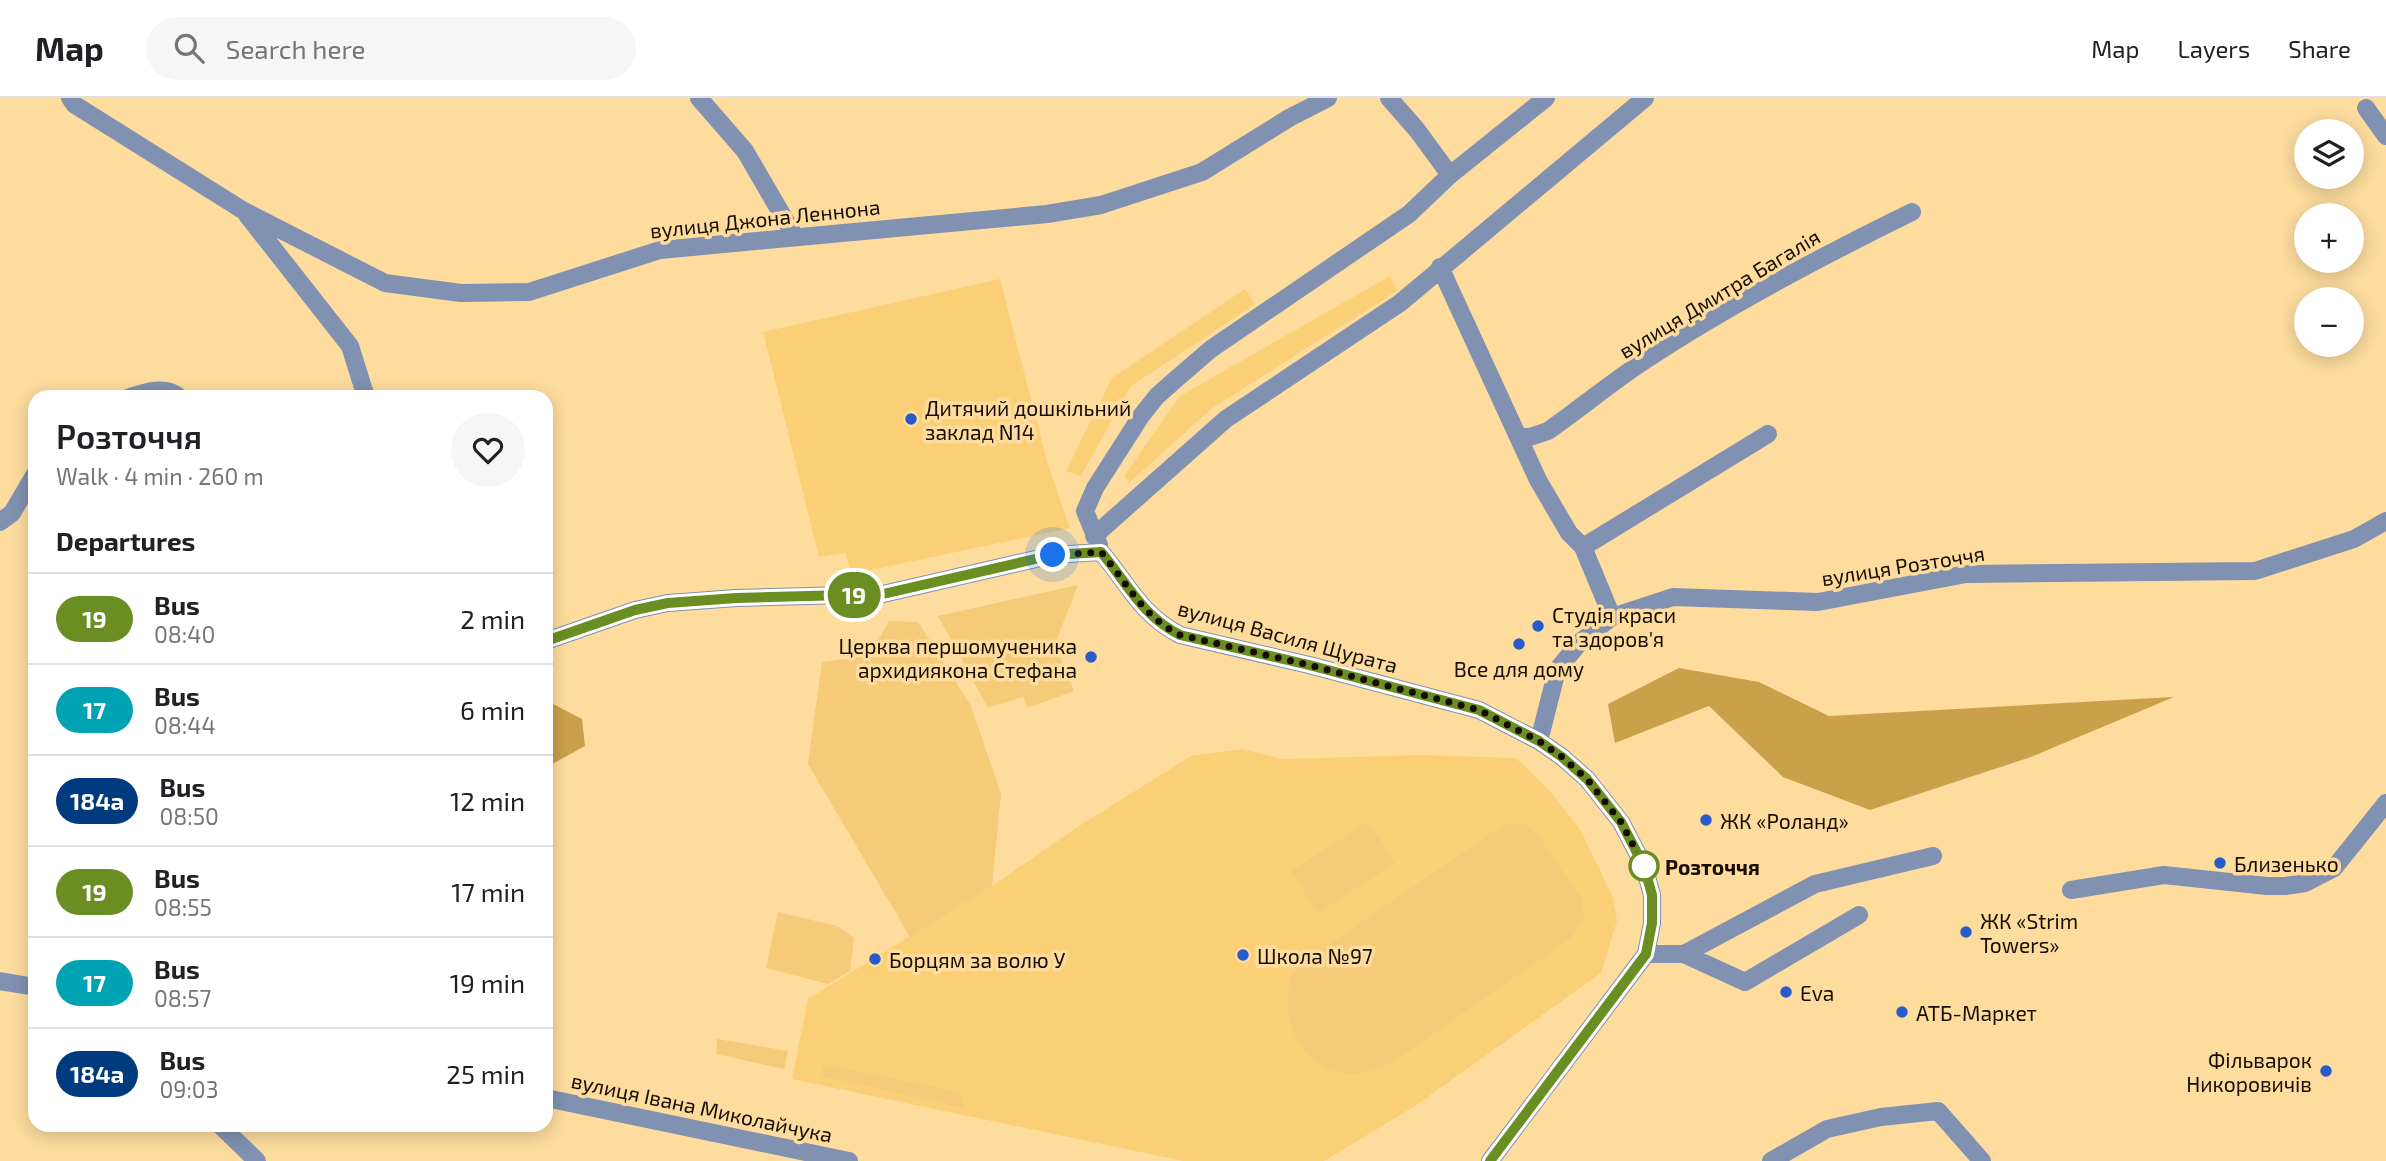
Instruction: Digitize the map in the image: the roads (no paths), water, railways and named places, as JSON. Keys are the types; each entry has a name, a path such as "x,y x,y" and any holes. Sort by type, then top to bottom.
{"street":[{"name":"вулиця Джона Леннона","path":"70,98 75,105 244,211 385,283 461,293 529,292 653,251 1047,214 1101,205 1202,172 1298,113 1328,98"},
{"path":"699,98 745,151 795,237"},
{"path":"1389,98 1411,122 1450,175"},
{"path":"1098,544 1084,511 1095,488 1157,396 1211,349 1409,214 1450,175 1546,98"},
{"path":"553,639 635,610 668,603 736,598 883,594 1098,544 1226,419 1400,303 1645,98"},
{"path":"2366,108 2386,136"},
{"path":"244,211 350,346 364,390"},
{"name":"вулиця Дмитра Багалія","path":"1518,437 1530,437 1548,431 1646,360 1699,327 1778,281 1912,212"},
{"path":"1440,267 1538,481 1569,533 1583,547 1612,617"},
{"path":"1583,547 1768,434"},
{"path":"0,522 12,513 28,486"},
{"name":"вулиця Розточчя","path":"1539,741 1557,670 1580,642 1612,617 1673,597 1818,602 1966,574 2255,572 2354,540 2386,521"},
{"name":"вулиця Василя Щурата","path":"1098,544 1147,613 1163,626 1180,635 1309,665 1479,710 1539,741 1562,757 1587,779 1621,822 1644,866 1652,895 1652,923 1646,954 1490,1161"},
{"path":"2071,890 2164,875 2267,886 2305,883 2334,869 2386,803"},
{"path":"1684,954 1815,884 1933,856"},
{"path":"1646,954 1684,954 1745,982 1859,915"},
{"path":"0,981 28,986"},
{"name":"вулиця Івана Миколайчука","path":"553,1099 849,1161"},
{"path":"1771,1161 1827,1129 1881,1117 1938,1111 1982,1161"},
{"path":"227,1132 257,1161"}],"place":[{"name":"Дитячий дошкільний заклад N14","path":"911,419"},
{"name":"Студія краси та здоров'я","path":"1538,626"},
{"name":"Все для дому","path":"1519,644"},
{"name":"Церква першомученика архидиякона Стефана","path":"1091,657"},
{"name":"ЖК «Роланд»","path":"1706,820"},
{"name":"Близенько","path":"2220,863"},
{"name":"Розточчя","path":"1644,866"},
{"name":"ЖК «Strim Towers»","path":"1966,932"},
{"name":"Школа №97","path":"1243,955"},
{"name":"Борцям за волю У","path":"875,959"},
{"name":"Eva","path":"1786,992"},
{"name":"АТБ-Маркет","path":"1902,1012"},
{"name":"Фільварок Никоровичів","path":"2326,1071"}]}
